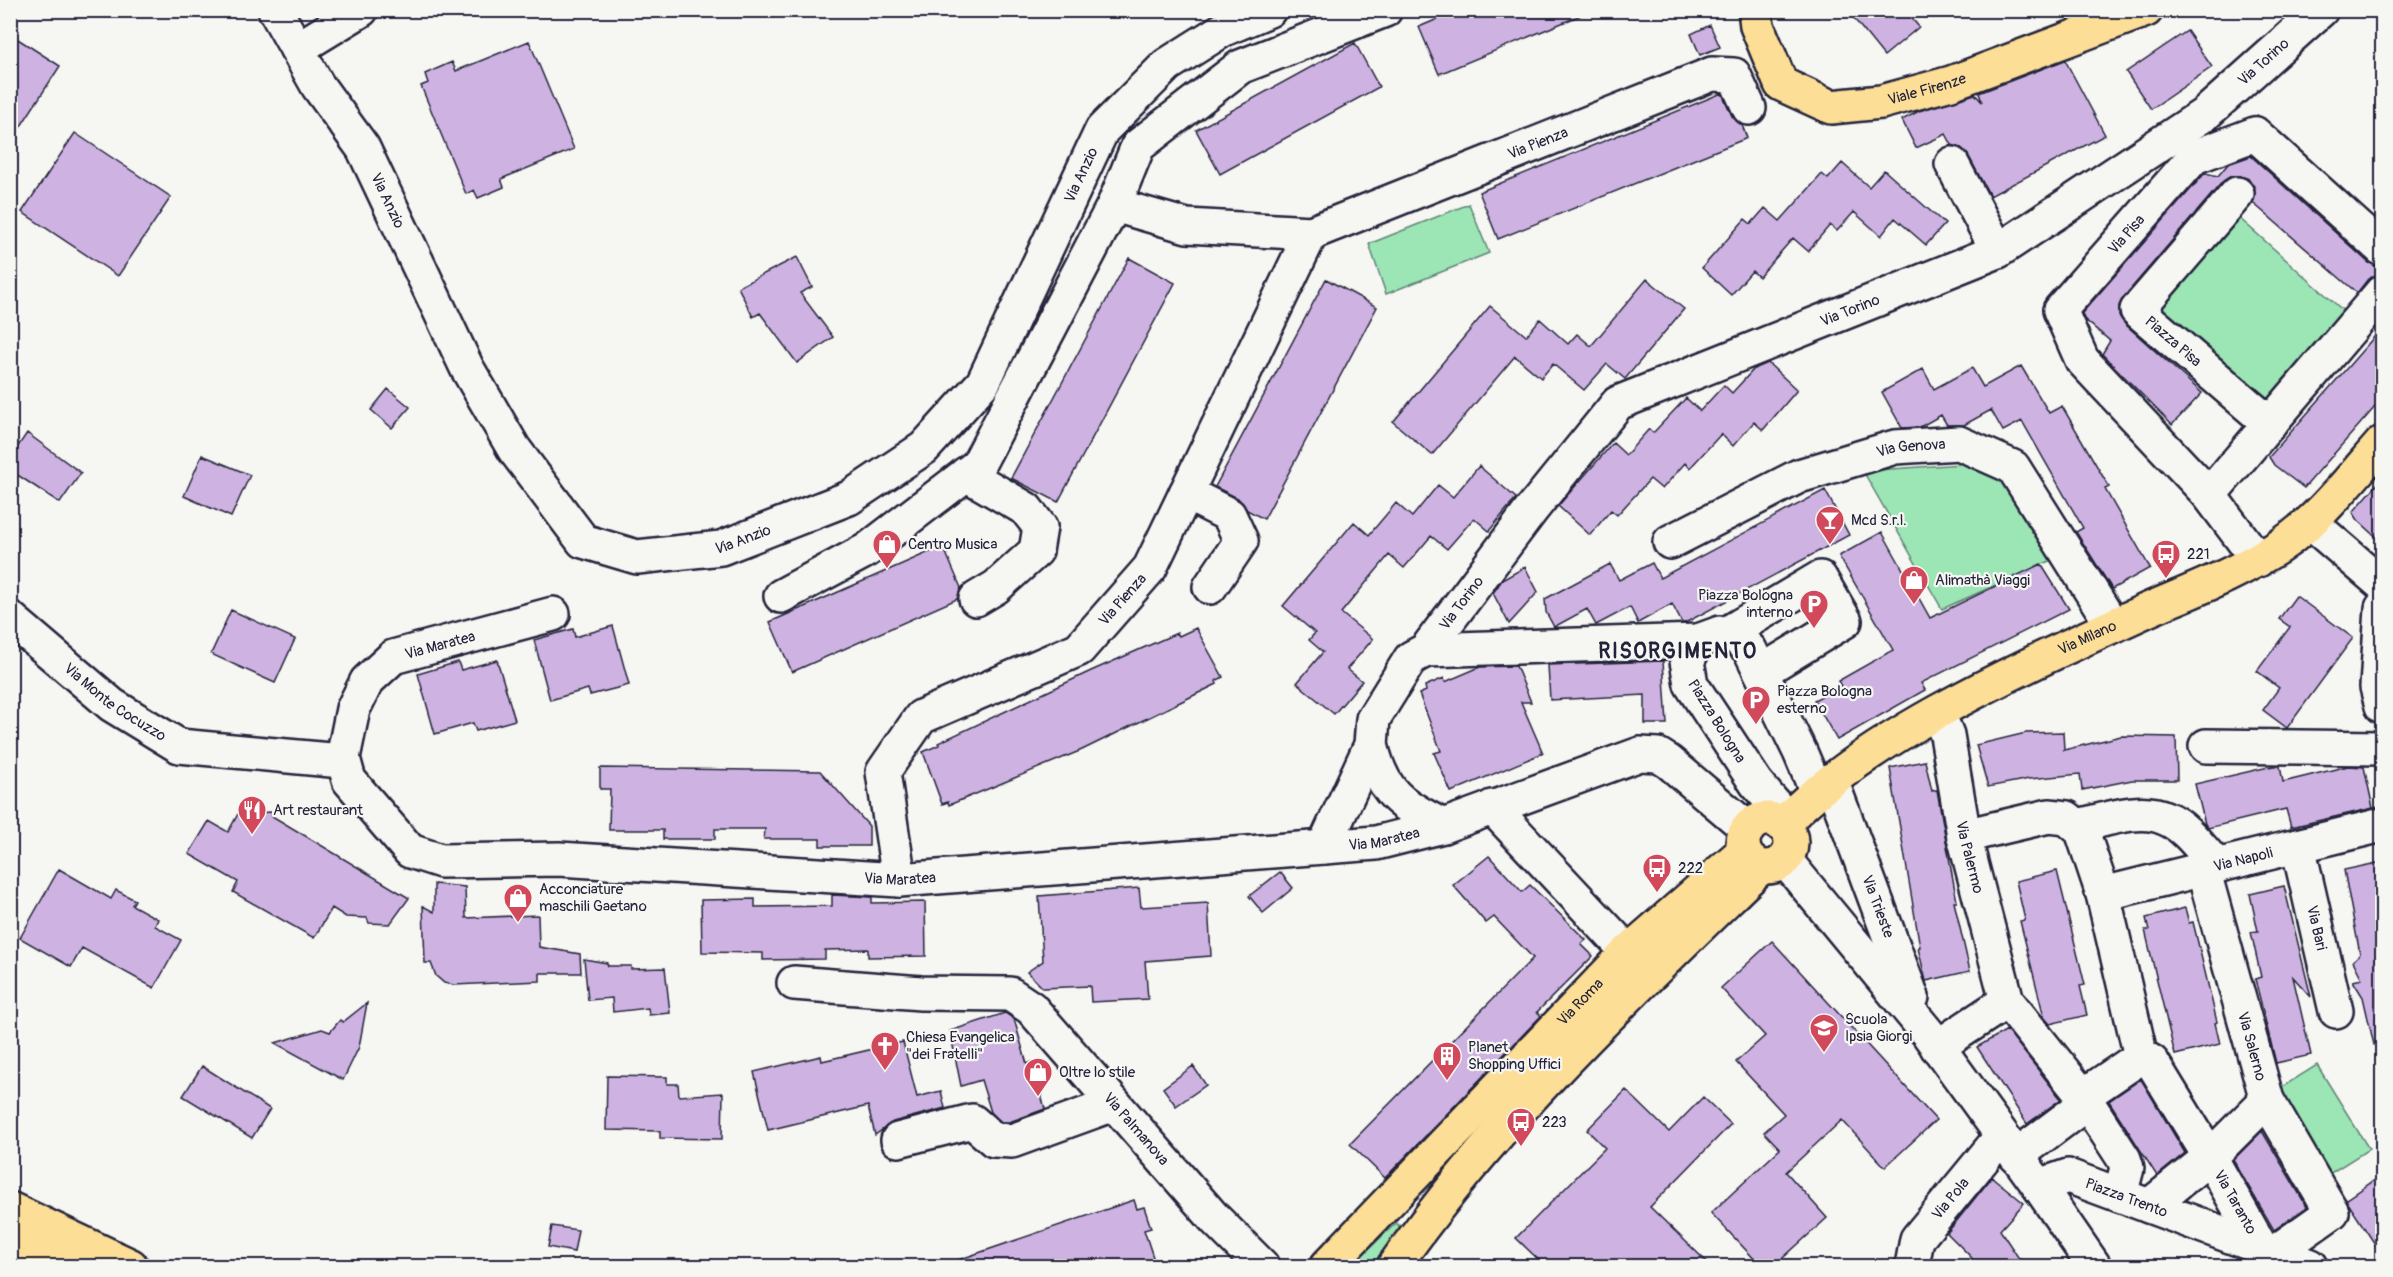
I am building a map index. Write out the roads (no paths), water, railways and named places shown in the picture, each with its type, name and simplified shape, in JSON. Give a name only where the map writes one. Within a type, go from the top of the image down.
[{"type":"main road","name":"Viale Firenze","points":[[1755,10],[1757,26],[1781,84],[1831,107],[1881,102],[1951,83],[2146,10]]},
{"type":"main road","name":"Via Milano","points":[[1785,822],[1824,786],[1938,713],[2113,626],[2258,560],[2311,523],[2382,443]]},
{"type":"main road","points":[[1759,852],[1764,819],[1785,822]]},
{"type":"main road","name":"Via Roma","points":[[1327,1266],[1628,951],[1759,852]]},
{"type":"main road","name":"Via Roma","points":[[1394,1266],[1450,1191],[1578,1044],[1759,852]]},
{"type":"main road","points":[[10,1209],[131,1266]]},
{"type":"main road","points":[[10,1241],[65,1266]]},
{"type":"street","name":"Via Anzio","points":[[275,10],[318,86],[363,148],[467,368],[514,449],[583,541],[637,557],[721,548],[849,498],[924,448],[983,383],[1101,130],[1167,64],[1224,29],[1269,10]]},
{"type":"street","points":[[297,49],[361,10]]},
{"type":"street","points":[[781,596],[867,550],[978,465],[1114,205],[1138,146],[1240,67],[1385,10]]},
{"type":"street","name":"Via Torino","points":[[1324,847],[1371,745],[1373,719],[1411,658],[1426,650],[1532,508],[1618,403],[1998,251],[2205,114],[2321,10]]},
{"type":"street","name":"Via Pienza","points":[[1114,205],[1187,226],[1311,233],[1712,74],[1734,75],[1749,108]]},
{"type":"street","name":"Via Pisa","points":[[2258,560],[2209,495],[2082,360],[2060,310],[2194,157],[2255,134],[2382,249]]},
{"type":"street","points":[[1952,164],[1998,251]]},
{"type":"street","name":"Piazza Pisa","points":[[2237,194],[2138,310],[2270,424]]},
{"type":"street","name":"Via Pienza","points":[[899,880],[883,772],[921,717],[1079,649],[1150,568],[1311,233]]},
{"type":"street","points":[[2209,495],[2382,292]]},
{"type":"street","name":"Via Genova","points":[[1670,542],[1799,476],[1895,447],[1959,443],[2013,467],[2113,626]]},
{"type":"street","points":[[966,474],[1026,509],[1040,527],[1036,551],[996,587],[976,599]]},
{"type":"street","points":[[1186,493],[1229,515],[1241,541],[1210,587]]},
{"type":"street","points":[[2311,523],[2382,584]]},
{"type":"street","points":[[1712,637],[1820,578],[1845,621],[1761,672]]},
{"type":"street","points":[[2382,608],[2377,687],[2382,706]]},
{"type":"street","name":"Via Maratea","points":[[553,614],[393,657],[367,681],[352,708],[344,758],[349,780],[410,851],[441,861],[559,860],[899,880],[1376,843],[1443,826],[1640,754],[1658,756],[1759,852]]},
{"type":"street","name":"Via Monte Cocuzzo","points":[[10,618],[112,705],[179,746],[331,760],[344,758]]},
{"type":"street","points":[[1712,637],[1742,641],[1824,786]]},
{"type":"street","name":"Via Torino","points":[[1426,650],[1712,637]]},
{"type":"street","name":"Piazza Bologna","points":[[1712,637],[1687,661],[1691,684],[1756,783],[1785,822]]},
{"type":"street","name":"Via Palermo","points":[[1938,713],[1947,735],[1964,836],[2007,1001],[2086,1099],[2127,1168],[2134,1201]]},
{"type":"street","points":[[1371,745],[1378,774],[1387,789],[1413,811],[1443,826]]},
{"type":"street","points":[[2206,746],[2382,748]]},
{"type":"street","name":"Via Trieste","points":[[1824,786],[1890,946],[1932,1040]]},
{"type":"street","points":[[1492,807],[1628,951]]},
{"type":"street","name":"Via Salerno","points":[[2077,826],[2142,814],[2165,818],[2189,835],[2210,868],[2267,1100],[2332,1212],[2285,1259]]},
{"type":"street","points":[[1964,836],[2049,816],[2067,818],[2082,831],[2103,894],[2138,1044]]},
{"type":"street","name":"Via Napoli","points":[[2103,894],[2382,825]]},
{"type":"street","name":"Via Bari","points":[[2298,846],[2336,1011]]},
{"type":"street","name":"Via Trieste","points":[[1759,852],[1932,1040],[2039,1186]]},
{"type":"street","name":"Via Palmanova","points":[[794,983],[921,993],[1010,994],[1031,1008],[1215,1219],[1262,1266]]},
{"type":"street","points":[[1932,1040],[2007,1001]]},
{"type":"street","points":[[2009,1146],[2086,1099],[2136,1060],[2145,1058],[2152,1062],[2210,1157]]},
{"type":"street","name":"Via Taranto","points":[[2134,1201],[2210,1157],[2267,1100]]},
{"type":"street","points":[[898,1140],[972,1121],[994,1140],[1012,1140],[1114,1104]]},
{"type":"street","points":[[1958,1189],[1980,1107]]},
{"type":"street","name":"Via Pola","points":[[1912,1266],[1917,1239],[1958,1189],[2009,1146]]},
{"type":"street","name":"Via Taranto","points":[[2210,1157],[2285,1259]]},
{"type":"street","name":"Piazza Trento","points":[[2039,1186],[2068,1176],[2285,1259]]},
{"type":"street","points":[[2039,1186],[2094,1266]]},
{"type":"place","name":"Mcd S.r.l.","points":[[1830,546]]},
{"type":"place","name":"Centro Musica","points":[[887,570]]},
{"type":"place","name":"221","points":[[2166,580]]},
{"type":"place","name":"Alimathà Viaggi","points":[[1914,606]]},
{"type":"place","name":"Piazza Bologna interno","points":[[1814,630]]},
{"type":"place","name":"Piazza Bologna esterno","points":[[1756,726]]},
{"type":"place","name":"Art restaurant","points":[[252,836]]},
{"type":"place","name":"222","points":[[1657,894]]},
{"type":"place","name":"Acconciature maschili Gaetano","points":[[518,924]]},
{"type":"place","name":"Scuola Ipsia Giorgi","points":[[1824,1054]]},
{"type":"place","name":"Chiesa Evangelica \"dei Fratelli\"","points":[[885,1072]]},
{"type":"place","name":"Planet Shopping Uffici","points":[[1447,1082]]},
{"type":"place","name":"Oltre lo stile","points":[[1038,1098]]},
{"type":"place","name":"223","points":[[1521,1148]]},
{"type":"district","name":"RISORGIMENTO","points":[[1678,651]]}]
